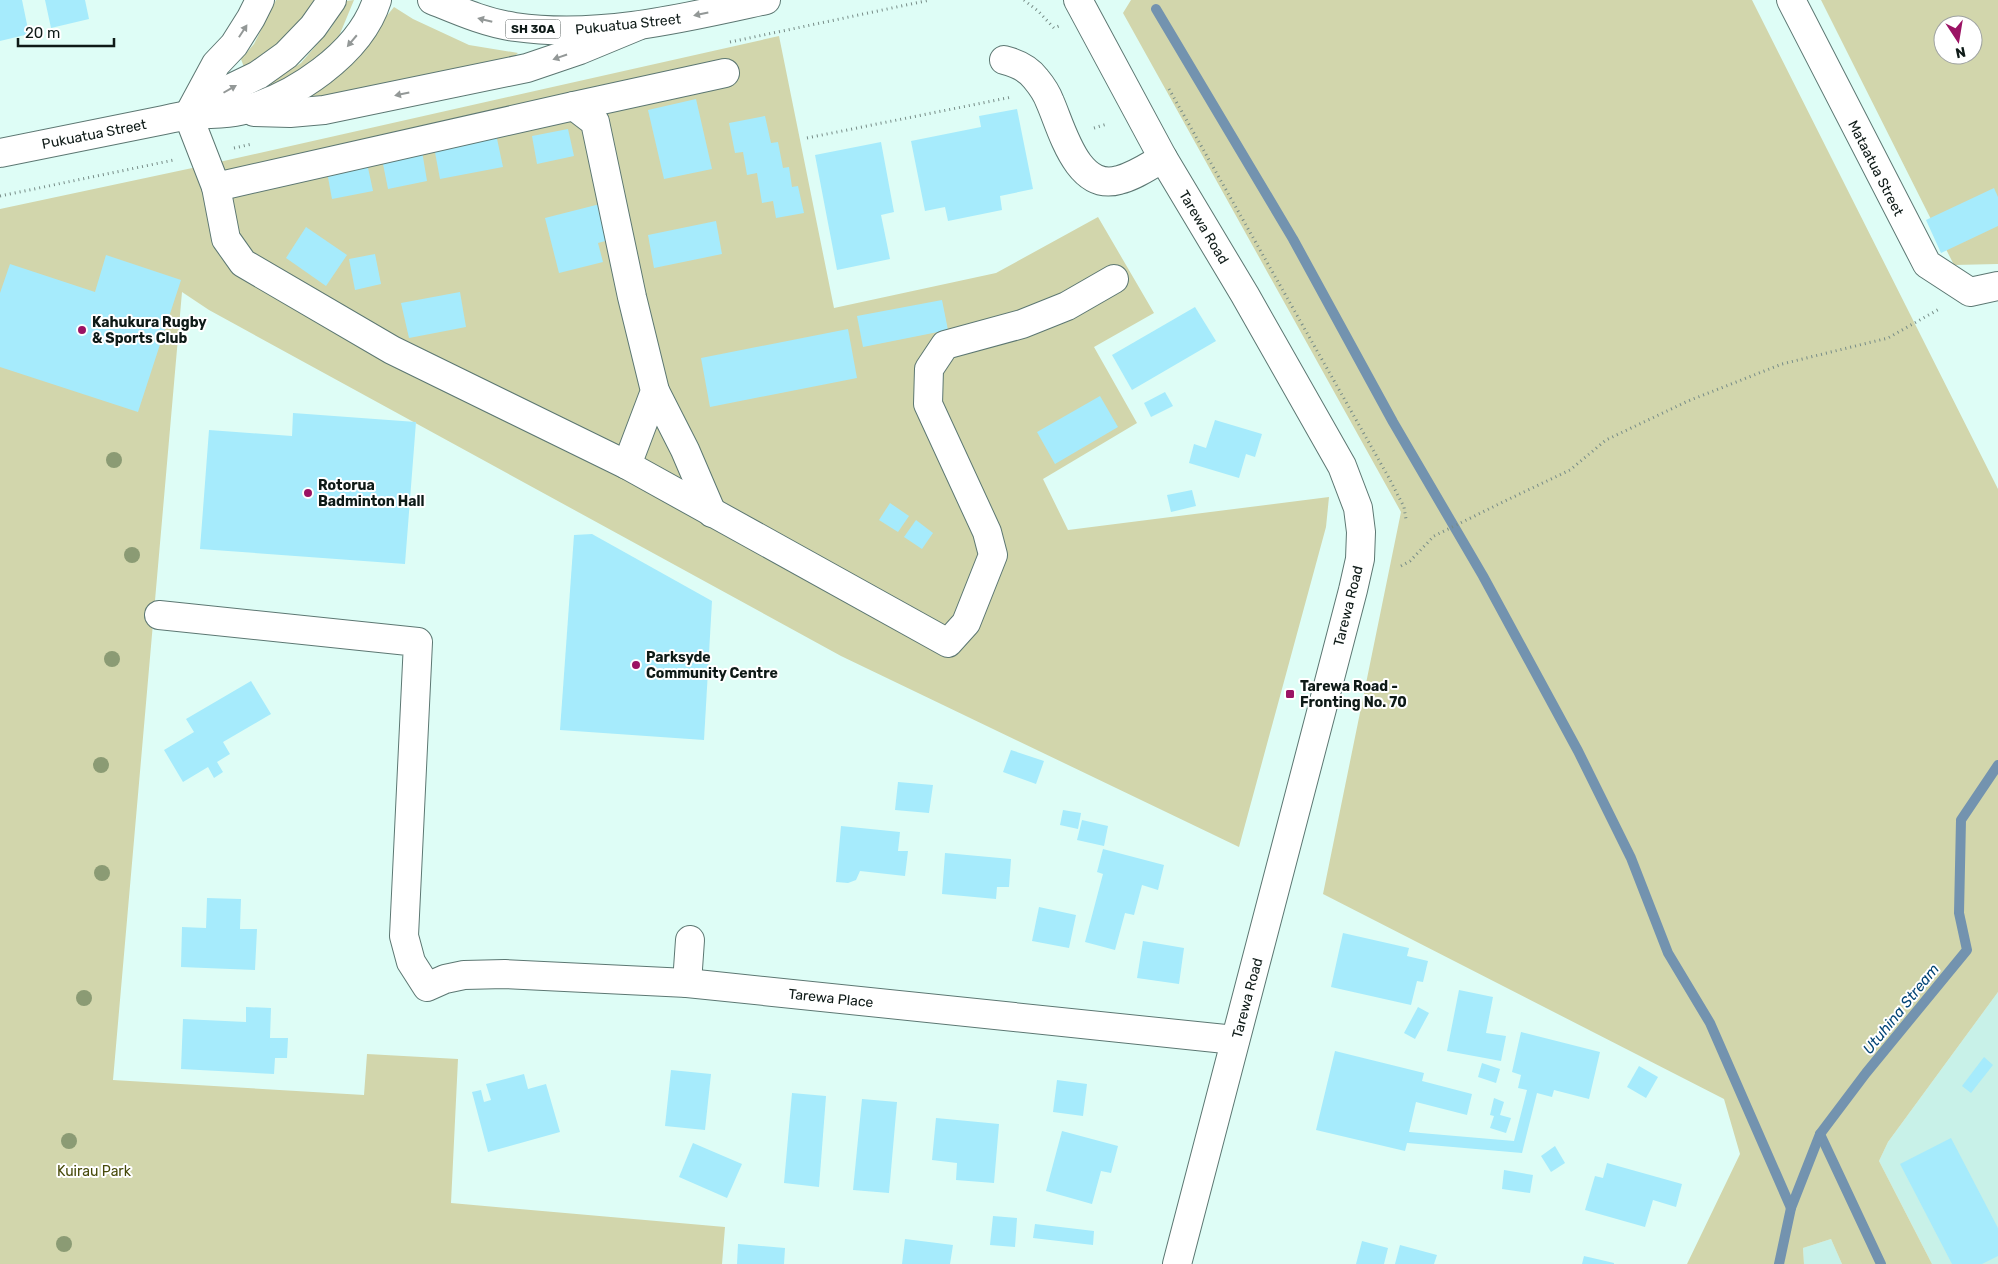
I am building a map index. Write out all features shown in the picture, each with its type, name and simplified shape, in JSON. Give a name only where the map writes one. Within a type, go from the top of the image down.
[{"type":"street","points":[[260,0],[234,45],[216,64],[188,115],[216,187],[226,239],[242,263],[392,350],[627,465],[712,514],[948,643],[966,623],[993,555],[987,532],[928,404],[929,369],[945,344],[1022,324],[1067,306],[1114,279]]},
{"type":"street","name":"Pukuatua Street","points":[[188,115],[231,88],[258,75],[286,55],[313,27],[332,0]]},
{"type":"street","name":"Pukuatua Street","points":[[0,153],[188,115],[238,112],[285,95],[330,64],[351,44],[366,24],[377,0]]},
{"type":"street","name":"Pukuatua Street","points":[[432,0],[472,17],[514,27],[547,30],[587,30],[638,26],[766,0]]},
{"type":"street","name":"Tarewa Road","points":[[1078,0],[1163,158],[1245,295],[1342,466],[1358,508],[1361,532],[1360,559],[1353,590],[1177,1264]]},
{"type":"street","name":"Mataatua Street","points":[[1791,0],[1927,264],[1970,292]]},
{"type":"street","points":[[238,112],[290,113],[324,110],[527,68],[580,50],[638,26]]},
{"type":"street","points":[[1004,60],[1017,63],[1035,77],[1049,99],[1064,138],[1079,165],[1098,179],[1118,181],[1138,173],[1163,158]]},
{"type":"street","points":[[216,187],[725,73]]},
{"type":"street","points":[[574,106],[595,122],[632,297],[655,391],[685,450],[712,514]]},
{"type":"street","points":[[1970,292],[1998,286]]},
{"type":"street","points":[[627,465],[642,431],[655,391]]},
{"type":"street","name":"Tarewa Place","points":[[159,615],[418,642],[404,936],[411,962],[427,987],[445,979],[464,975],[505,974],[687,983],[1235,1040]]},
{"type":"street","points":[[687,983],[690,940]]},
{"type":"path","points":[[1024,0],[1038,11],[1054,28],[1057,27]]},
{"type":"path","points":[[1169,89],[1389,478],[1404,507],[1406,519]]},
{"type":"path","points":[[807,138],[1018,95]]},
{"type":"path","points":[[1064,138],[1107,124]]},
{"type":"path","points":[[1401,566],[1410,561],[1434,536],[1570,470],[1606,440],[1688,401],[1782,364],[1888,338],[1970,292]]},
{"type":"shaded area","points":[[1998,992],[1998,1264],[1932,1264],[1879,1161],[1888,1142]]},
{"type":"shaded area","points":[[1831,1239],[1842,1264],[1804,1264],[1803,1248]]},
{"type":"green space","points":[[276,0],[316,0],[284,38],[245,70],[241,59],[254,44]]},
{"type":"green space","points":[[354,0],[337,41],[301,73],[252,102],[247,96],[301,63],[331,28],[346,1]]},
{"type":"green space","points":[[1131,0],[1752,0],[1998,489],[1998,992],[1888,1142],[1879,1161],[1932,1264],[1842,1264],[1831,1239],[1803,1248],[1804,1264],[1687,1264],[1740,1154],[1724,1099],[1323,894],[1401,512],[1123,13]]},
{"type":"green space","points":[[1821,0],[1998,0],[1998,264],[1954,265]]},
{"type":"green space","points":[[394,7],[413,19],[469,45],[518,53],[512,58],[312,98],[313,90],[351,60]]},
{"type":"green space","name":"Kuirau Park","points":[[779,36],[834,308],[996,273],[1098,217],[1154,313],[1094,347],[1137,423],[1043,479],[1068,530],[1329,497],[1326,527],[1239,847],[841,656],[209,310],[182,292],[113,1080],[364,1095],[367,1054],[458,1059],[451,1203],[725,1227],[722,1264],[0,1264],[0,209],[197,167]]},
{"type":"building","points":[[0,0],[22,0],[29,34],[0,41]]},
{"type":"building","points":[[45,0],[85,0],[89,19],[51,28]]},
{"type":"building","points":[[696,99],[712,169],[664,179],[648,110]]},
{"type":"building","points":[[1017,109],[1033,189],[1000,196],[1002,210],[948,221],[945,207],[925,211],[911,141],[981,127],[979,116]]},
{"type":"building","points":[[765,116],[771,143],[778,142],[783,168],[789,167],[792,187],[798,186],[804,213],[776,218],[773,201],[762,203],[757,173],[747,175],[743,152],[735,153],[729,123]]},
{"type":"building","points":[[568,129],[574,156],[537,164],[532,136]]},
{"type":"building","points":[[496,134],[503,167],[440,179],[434,147]]},
{"type":"building","points":[[881,142],[894,212],[881,215],[890,259],[837,270],[815,155]]},
{"type":"building","points":[[422,151],[427,181],[388,189],[382,159]]},
{"type":"building","points":[[367,163],[373,191],[332,199],[327,172]]},
{"type":"building","points":[[1994,188],[1998,197],[1998,226],[1941,253],[1926,220]]},
{"type":"building","points":[[600,204],[609,240],[598,243],[603,262],[559,273],[545,218]]},
{"type":"building","points":[[716,221],[722,254],[654,268],[648,235]]},
{"type":"building","points":[[306,227],[347,255],[326,286],[286,258]]},
{"type":"building","points":[[375,254],[381,284],[355,290],[349,259]]},
{"type":"building","name":"Kahukura Rugby & Sports Club","points":[[106,255],[181,280],[138,412],[0,367],[0,293],[10,264],[95,292]]},
{"type":"building","points":[[460,292],[466,327],[409,338],[401,303]]},
{"type":"building","points":[[942,300],[948,330],[863,347],[857,316]]},
{"type":"building","points":[[1195,307],[1216,341],[1132,390],[1112,355]]},
{"type":"building","points":[[848,329],[857,378],[710,407],[701,358]]},
{"type":"building","points":[[1165,392],[1173,406],[1151,417],[1144,403]]},
{"type":"building","points":[[1100,396],[1118,427],[1055,464],[1037,432]]},
{"type":"building","name":"Rotorua Badminton Hall","points":[[293,413],[416,422],[405,564],[200,549],[209,430],[292,436]]},
{"type":"building","points":[[1215,420],[1262,434],[1255,457],[1246,454],[1239,478],[1189,463],[1194,444],[1206,448]]},
{"type":"building","points":[[1192,490],[1196,506],[1171,512],[1167,495]]},
{"type":"building","points":[[890,503],[909,516],[898,532],[879,520]]},
{"type":"building","points":[[916,520],[933,533],[922,549],[904,537]]},
{"type":"building","name":"Parksyde Community Centre","points":[[592,534],[712,601],[704,740],[560,730],[574,535]]},
{"type":"building","points":[[251,681],[271,714],[223,742],[230,754],[217,762],[223,772],[214,778],[208,767],[183,782],[164,750],[194,732],[186,719]]},
{"type":"building","points":[[1011,750],[1044,761],[1036,784],[1003,772]]},
{"type":"building","points":[[898,782],[933,785],[929,813],[895,810]]},
{"type":"building","points":[[1063,810],[1081,813],[1078,829],[1060,825]]},
{"type":"building","points":[[1082,820],[1108,826],[1104,846],[1077,840]]},
{"type":"building","points":[[841,826],[900,832],[898,851],[908,851],[905,876],[860,871],[856,880],[848,883],[836,882]]},
{"type":"building","points":[[1103,849],[1164,865],[1158,890],[1142,885],[1134,915],[1125,913],[1115,950],[1085,942],[1103,874],[1097,872]]},
{"type":"building","points":[[945,853],[1011,859],[1009,887],[997,887],[996,899],[942,894]]},
{"type":"building","points":[[207,898],[241,899],[240,929],[257,929],[255,970],[181,967],[182,927],[206,928]]},
{"type":"building","points":[[1039,907],[1076,915],[1069,948],[1032,941]]},
{"type":"building","points":[[1343,933],[1409,948],[1407,956],[1428,961],[1423,982],[1417,981],[1411,1005],[1331,987]]},
{"type":"building","points":[[1143,941],[1184,948],[1179,984],[1137,978]]},
{"type":"building","points":[[1459,990],[1493,997],[1486,1033],[1506,1036],[1501,1061],[1447,1051]]},
{"type":"building","points":[[246,1007],[271,1008],[270,1038],[288,1038],[287,1058],[275,1058],[274,1074],[181,1069],[183,1019],[246,1022]]},
{"type":"building","points":[[1418,1007],[1429,1013],[1415,1039],[1404,1033]]},
{"type":"building","points":[[1521,1032],[1600,1052],[1589,1099],[1554,1090],[1552,1097],[1537,1093],[1522,1153],[1407,1143],[1405,1151],[1316,1130],[1335,1051],[1424,1073],[1422,1081],[1472,1094],[1467,1115],[1416,1102],[1409,1132],[1514,1141],[1527,1090],[1518,1088],[1521,1075],[1512,1072]]},
{"type":"building","points":[[1984,1057],[1993,1065],[1971,1093],[1962,1086]]},
{"type":"building","points":[[1482,1063],[1500,1069],[1496,1083],[1478,1077]]},
{"type":"building","points":[[1639,1066],[1658,1077],[1646,1098],[1627,1087]]},
{"type":"building","points":[[671,1070],[711,1074],[705,1130],[665,1126]]},
{"type":"building","points":[[524,1074],[528,1089],[546,1084],[560,1132],[488,1152],[472,1092],[481,1090],[484,1102],[491,1100],[486,1084]]},
{"type":"building","points":[[1057,1080],[1087,1084],[1083,1116],[1053,1112]]},
{"type":"building","points":[[792,1093],[826,1096],[819,1187],[784,1183]]},
{"type":"building","points":[[1494,1098],[1504,1102],[1500,1115],[1511,1118],[1506,1133],[1490,1128],[1494,1116],[1490,1115]]},
{"type":"building","points":[[862,1099],[897,1102],[889,1193],[853,1190]]},
{"type":"building","points":[[936,1118],[999,1124],[994,1183],[956,1180],[957,1163],[932,1160]]},
{"type":"building","points":[[1062,1131],[1118,1146],[1111,1173],[1101,1171],[1092,1204],[1046,1191]]},
{"type":"building","points":[[1951,1138],[1998,1228],[1998,1256],[1982,1264],[1952,1264],[1900,1164]]},
{"type":"building","points":[[693,1143],[742,1164],[727,1198],[679,1177]]},
{"type":"building","points":[[1555,1146],[1565,1163],[1551,1172],[1541,1156]]},
{"type":"building","points":[[1607,1163],[1682,1184],[1676,1207],[1653,1200],[1645,1227],[1585,1210],[1595,1176],[1603,1178]]},
{"type":"building","points":[[1504,1170],[1533,1175],[1530,1193],[1502,1189]]},
{"type":"building","points":[[993,1216],[1017,1218],[1015,1247],[990,1245]]},
{"type":"building","points":[[1035,1224],[1094,1231],[1093,1245],[1033,1238]]},
{"type":"building","points":[[905,1239],[953,1245],[950,1264],[902,1264]]},
{"type":"building","points":[[1362,1241],[1388,1248],[1384,1264],[1356,1264]]},
{"type":"building","points":[[738,1244],[785,1248],[784,1264],[737,1264]]},
{"type":"building","points":[[1400,1245],[1437,1255],[1434,1264],[1395,1264]]},
{"type":"building","points":[[1584,1256],[1614,1263],[1614,1264],[1582,1264]]},
{"type":"waterway","points":[[1156,9],[1293,239],[1393,422],[1483,576],[1578,751],[1631,858],[1668,953],[1710,1023],[1791,1208]]},
{"type":"waterway","name":"Utuhina Stream","points":[[1779,1264],[1791,1208],[1820,1134],[1866,1073],[1967,950],[1959,913],[1961,820],[1998,765]]},
{"type":"waterway","points":[[1820,1134],[1881,1264]]},
{"type":"place","name":"Kahukura Rugby & Sports Club","points":[[82,330]]},
{"type":"place","name":"Rotorua Badminton Hall","points":[[308,493]]},
{"type":"place","name":"Parksyde Community Centre","points":[[636,665]]},
{"type":"place","name":"Tarewa Road - Fronting No. 70","points":[[1290,694]]}]
